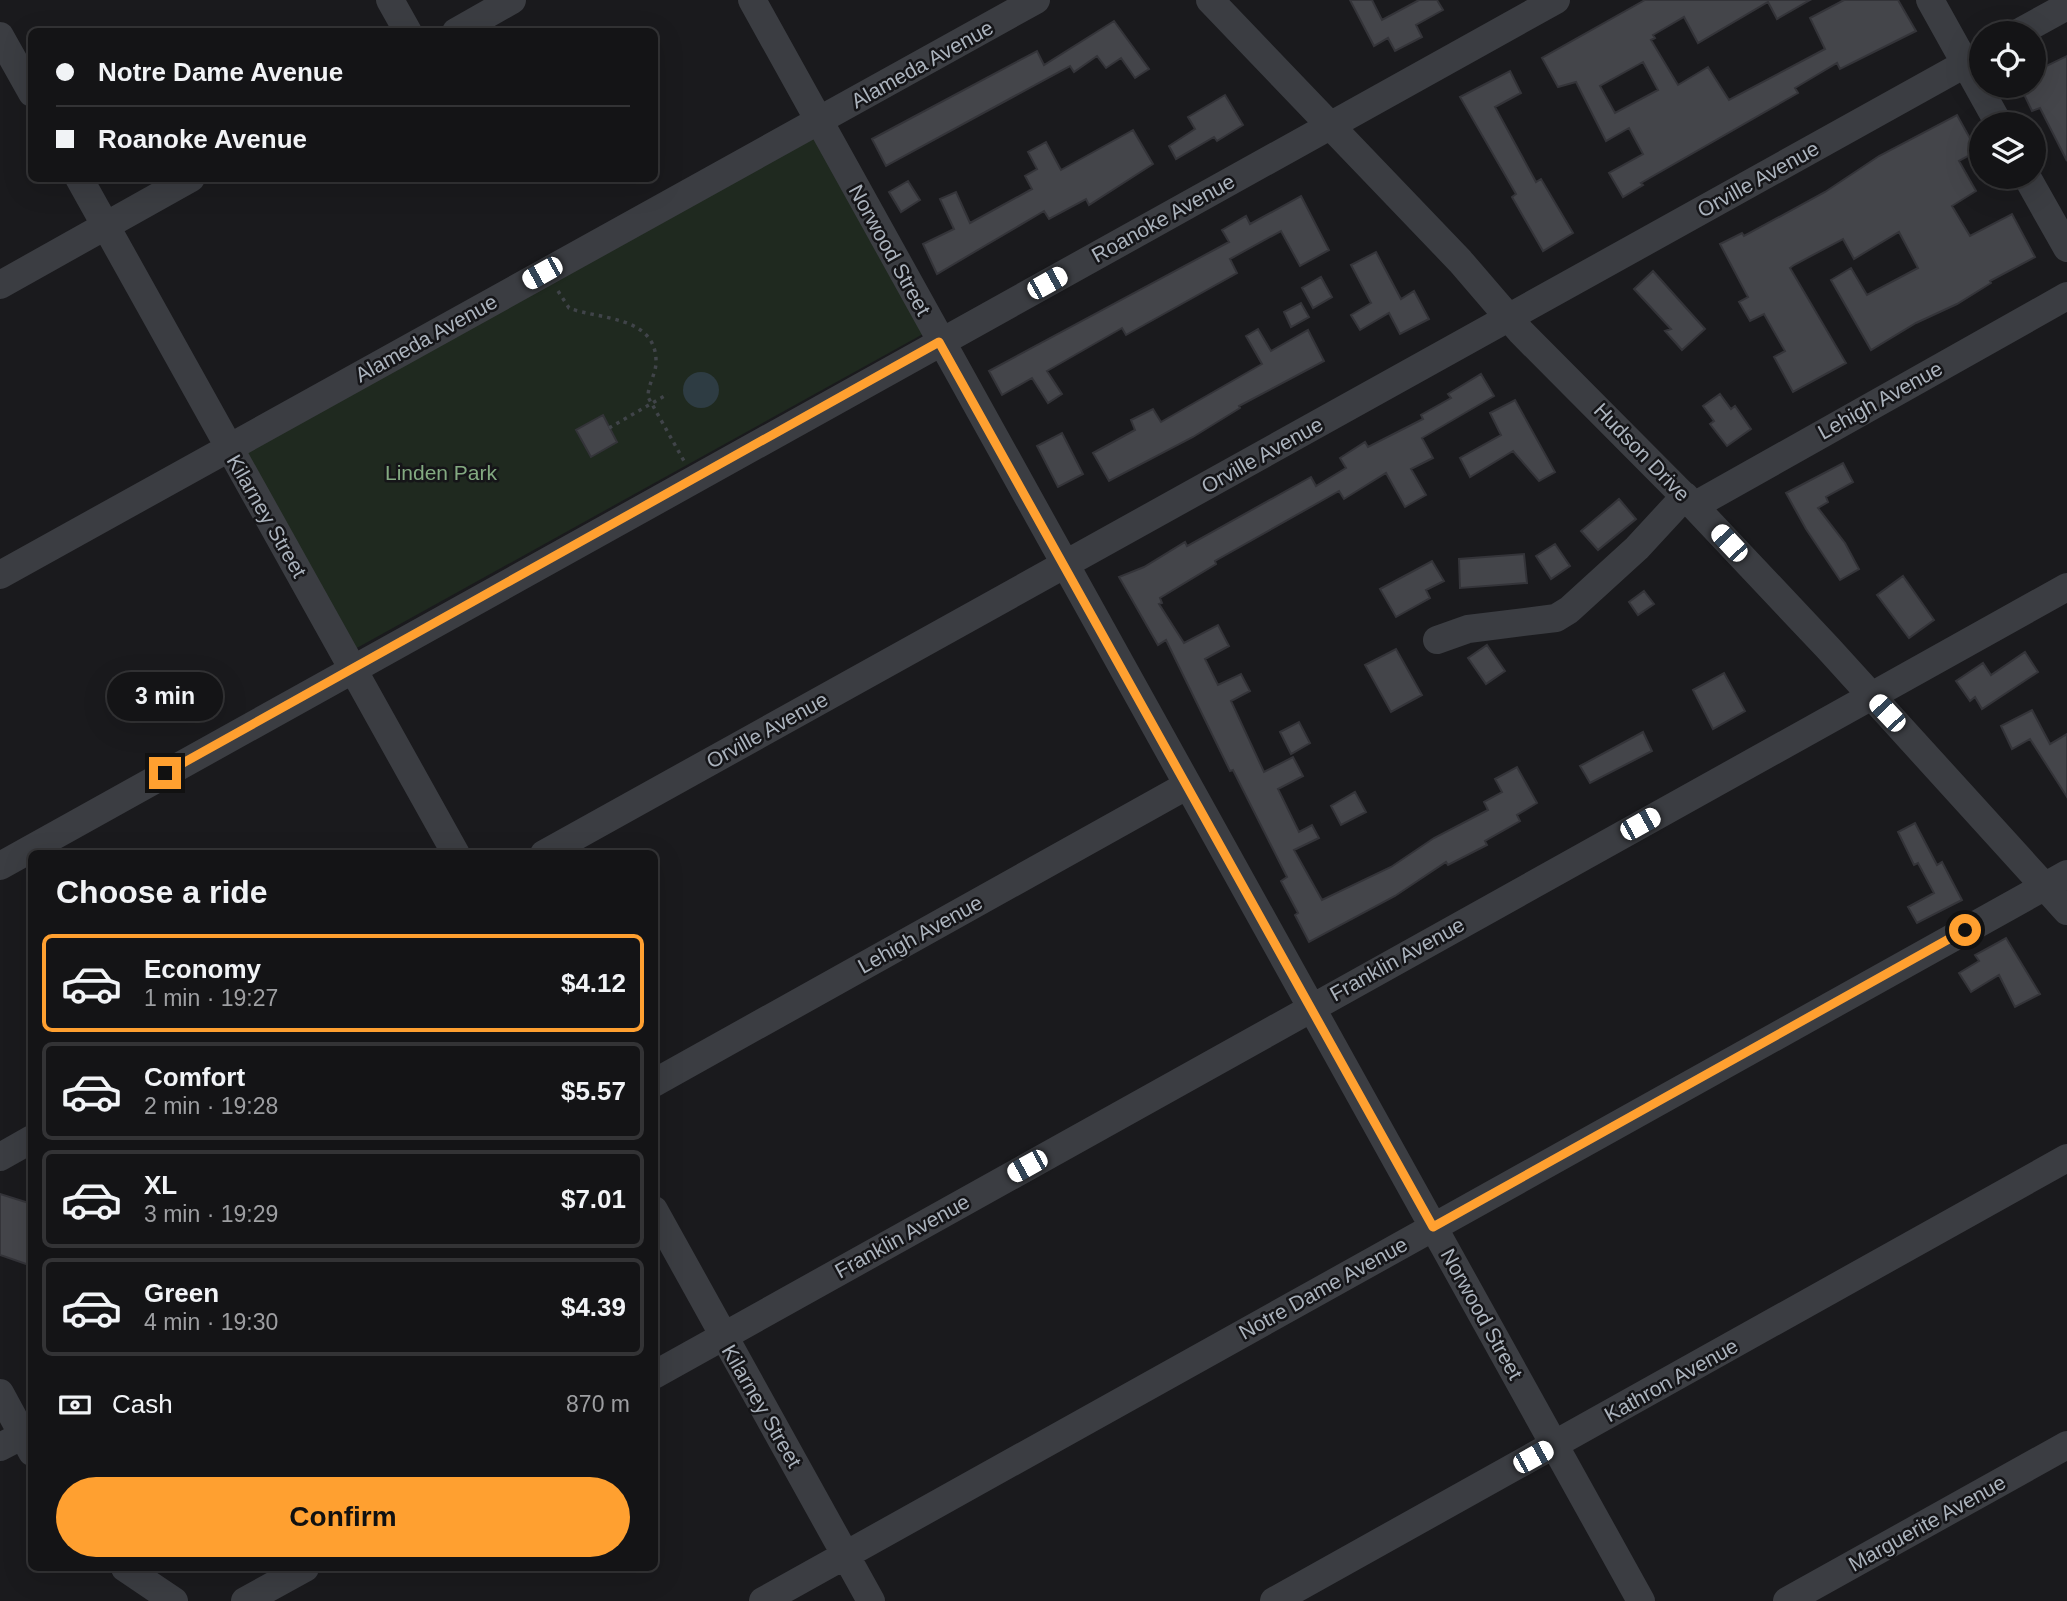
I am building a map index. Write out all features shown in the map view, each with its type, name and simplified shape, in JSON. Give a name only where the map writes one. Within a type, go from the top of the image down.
[{"type":"street","points":[[390,0],[406,28]]},
{"type":"street","points":[[463,28],[512,0]]},
{"type":"street","name":"Norwood Street","points":[[752,0],[939,342],[1641,1601]]},
{"type":"street","name":"Alameda Avenue","points":[[0,575],[1036,0]]},
{"type":"street","name":"Hudson Drive","points":[[1210,0],[1870,694],[2055,880],[2067,911]]},
{"type":"street","name":"Roanoke Avenue","points":[[29,850],[1556,0]]},
{"type":"street","points":[[1930,0],[1969,54]]},
{"type":"street","points":[[2040,21],[2067,6]]},
{"type":"street","points":[[0,36],[28,86]]},
{"type":"street","name":"Orville Avenue","points":[[551,850],[1969,61]]},
{"type":"street","name":"Kilarney Street","points":[[81,182],[454,850]]},
{"type":"street","points":[[0,285],[184,182]]},
{"type":"street","points":[[2034,189],[2067,248]]},
{"type":"street","name":"Lehigh Avenue","points":[[1437,640],[1468,629],[1548,619],[1563,614],[1689,501],[2067,296]]},
{"type":"street","name":"Franklin Avenue","points":[[658,1373],[1870,694],[2067,587]]},
{"type":"street","name":"Lehigh Avenue","points":[[658,1081],[1186,786]]},
{"type":"street","name":"Roanoke Avenue","points":[[0,866],[28,850]]},
{"type":"street","name":"Notre Dame Avenue","points":[[763,1601],[2055,880]]},
{"type":"street","points":[[0,1157],[28,1141]]},
{"type":"street","name":"Kathron Avenue","points":[[1275,1601],[2067,1158]]},
{"type":"street","name":"Kilarney Street","points":[[658,1217],[871,1601]]},
{"type":"street","points":[[0,1393],[18,1445]]},
{"type":"street","name":"Marguerite Avenue","points":[[1787,1601],[2067,1445]]},
{"type":"street","points":[[129,1571],[174,1601]]},
{"type":"street","points":[[245,1601],[300,1571]]},
{"type":"path","points":[[548,270],[569,308],[629,323],[646,338],[656,364],[648,388],[652,403],[694,479]]},
{"type":"path","points":[[609,428],[668,394]]},
{"type":"green space","name":"Linden Park","points":[[813,137],[923,334],[355,649],[246,452]]},
{"type":"shaded area","points":[[701,372],[713,378],[719,390],[713,402],[701,408],[689,402],[683,390],[689,378]]},
{"type":"building","points":[[1350,0],[1372,0],[1382,20],[1419,0],[1437,0],[1443,10],[1416,25],[1422,37],[1395,51],[1388,38],[1374,46]]},
{"type":"building","points":[[1645,0],[1810,0],[1777,19],[1768,2],[1698,43],[1684,17],[1653,35],[1655,38],[1651,40],[1678,85],[1708,67],[1729,100],[1825,49],[1810,18],[1844,0],[1898,0],[1916,31],[1840,69],[1837,63],[1795,88],[1798,93],[1641,183],[1643,185],[1623,197],[1609,173],[1643,154],[1629,128],[1606,141],[1576,82],[1558,87],[1542,58]],"holes":[[[1643,62],[1658,90],[1615,113],[1600,86]]]},
{"type":"building","points":[[1114,21],[1149,69],[1135,78],[1121,58],[1106,68],[1097,56],[1074,72],[1070,66],[886,166],[872,139],[1037,51],[1044,65]]},
{"type":"building","points":[[2067,56],[2067,161],[2046,120],[2046,112],[2042,112],[2040,108],[2032,111],[2026,98],[2046,98],[2046,66]]},
{"type":"building","points":[[1510,71],[1521,93],[1495,107],[1536,182],[1541,179],[1573,233],[1543,251],[1512,197],[1516,194],[1460,97]]},
{"type":"building","points":[[1225,95],[1243,125],[1217,141],[1214,137],[1176,159],[1169,146],[1195,129],[1188,117]]},
{"type":"building","points":[[1957,115],[1969,137],[1969,155],[1959,161],[1969,179],[1969,189],[1976,191],[1952,206],[1970,236],[2012,214],[2035,257],[1990,281],[1991,283],[1957,304],[1916,323],[1871,350],[1831,280],[1851,268],[1867,295],[1918,268],[1899,232],[1854,259],[1843,239],[1794,265],[1790,268],[1846,363],[1793,392],[1774,357],[1785,351],[1764,314],[1750,321],[1739,302],[1748,297],[1720,244],[1742,233],[1744,236],[1825,192],[1879,156]]},
{"type":"building","points":[[1133,130],[1153,164],[1089,205],[1086,199],[1049,219],[1044,211],[937,274],[923,244],[954,229],[940,199],[956,192],[970,223],[1032,189],[1025,176],[1037,169],[1028,152],[1046,142],[1061,170]]},
{"type":"building","points":[[908,181],[920,200],[901,212],[889,192]]},
{"type":"building","points":[[1301,196],[1329,250],[1300,266],[1281,231],[1230,259],[1237,273],[1126,335],[1122,328],[1047,371],[1062,394],[1048,403],[1032,378],[1002,395],[989,371],[1229,242],[1222,230],[1246,216],[1250,224]]},
{"type":"building","points":[[1376,252],[1401,299],[1414,291],[1429,319],[1400,334],[1389,313],[1360,330],[1351,315],[1371,303],[1351,265]]},
{"type":"building","points":[[1653,271],[1705,329],[1682,350],[1665,331],[1671,329],[1634,289]]},
{"type":"building","points":[[1321,277],[1332,297],[1313,308],[1302,288]]},
{"type":"building","points":[[1301,303],[1309,317],[1291,327],[1284,312]]},
{"type":"building","points":[[1258,329],[1271,351],[1308,330],[1324,361],[1239,406],[1240,408],[1193,437],[1109,481],[1093,453],[1135,430],[1131,420],[1153,409],[1161,422],[1262,364],[1246,336]]},
{"type":"building","points":[[1481,374],[1494,396],[1422,438],[1433,458],[1411,469],[1426,495],[1405,507],[1386,473],[1344,499],[1339,491],[1215,561],[1216,564],[1160,598],[1162,603],[1159,604],[1184,643],[1218,625],[1229,646],[1205,659],[1218,685],[1241,674],[1250,691],[1231,701],[1264,772],[1293,757],[1303,776],[1278,789],[1299,832],[1312,825],[1319,838],[1294,850],[1322,900],[1391,867],[1434,838],[1488,810],[1484,802],[1502,792],[1495,779],[1517,767],[1537,803],[1517,815],[1520,821],[1485,841],[1487,845],[1448,865],[1446,862],[1395,896],[1309,942],[1295,915],[1298,913],[1281,881],[1287,877],[1233,770],[1230,771],[1166,640],[1158,645],[1119,577],[1144,567],[1185,542],[1187,546],[1311,477],[1316,486],[1346,468],[1340,458],[1365,442],[1368,447],[1423,419],[1421,415],[1451,398],[1448,394]]},
{"type":"building","points":[[1720,394],[1731,409],[1735,406],[1751,429],[1727,446],[1710,424],[1714,421],[1703,406]]},
{"type":"building","points":[[1515,400],[1555,472],[1539,481],[1513,451],[1470,477],[1460,458],[1501,435],[1490,413]]},
{"type":"building","points":[[603,415],[617,442],[591,457],[576,430]]},
{"type":"building","points":[[1062,433],[1083,474],[1058,487],[1037,446]]},
{"type":"building","points":[[1843,463],[1853,482],[1826,497],[1828,502],[1818,508],[1845,543],[1859,569],[1840,580],[1786,493]]},
{"type":"building","points":[[1619,499],[1636,519],[1598,550],[1581,531]]},
{"type":"building","points":[[1555,544],[1570,566],[1551,579],[1536,556]]},
{"type":"building","points":[[1524,554],[1527,583],[1460,588],[1459,559]]},
{"type":"building","points":[[1432,561],[1444,581],[1426,590],[1430,598],[1396,617],[1380,589]]},
{"type":"building","points":[[1903,576],[1934,620],[1909,638],[1877,595]]},
{"type":"building","points":[[1644,591],[1654,604],[1638,615],[1629,602]]},
{"type":"building","points":[[1487,645],[1505,671],[1486,684],[1468,658]]},
{"type":"building","points":[[1396,649],[1422,695],[1391,712],[1365,665]]},
{"type":"building","points":[[2025,652],[2038,672],[1982,709],[1975,697],[1970,701],[1956,681],[1983,663],[1991,675]]},
{"type":"building","points":[[1724,673],[1745,711],[1713,729],[1693,690]]},
{"type":"building","points":[[2032,710],[2050,744],[2067,734],[2067,797],[2030,739],[2012,749],[2001,726]]},
{"type":"building","points":[[1299,722],[1310,743],[1291,754],[1280,732]]},
{"type":"building","points":[[1643,732],[1652,751],[1590,783],[1580,766]]},
{"type":"building","points":[[1355,792],[1366,812],[1341,825],[1331,806]]},
{"type":"building","points":[[1915,823],[1937,865],[1942,862],[1962,900],[1917,923],[1908,907],[1934,893],[1918,863],[1914,865],[1898,832]]},
{"type":"building","points":[[2006,938],[2040,994],[2015,1007],[1999,975],[1971,992],[1959,973],[1979,961],[1975,955]]},
{"type":"building","points":[[0,1194],[28,1203],[28,1265],[0,1255]]},
{"type":"route","points":[[165,773],[939,342],[1433,1227],[1965,930]]}]
